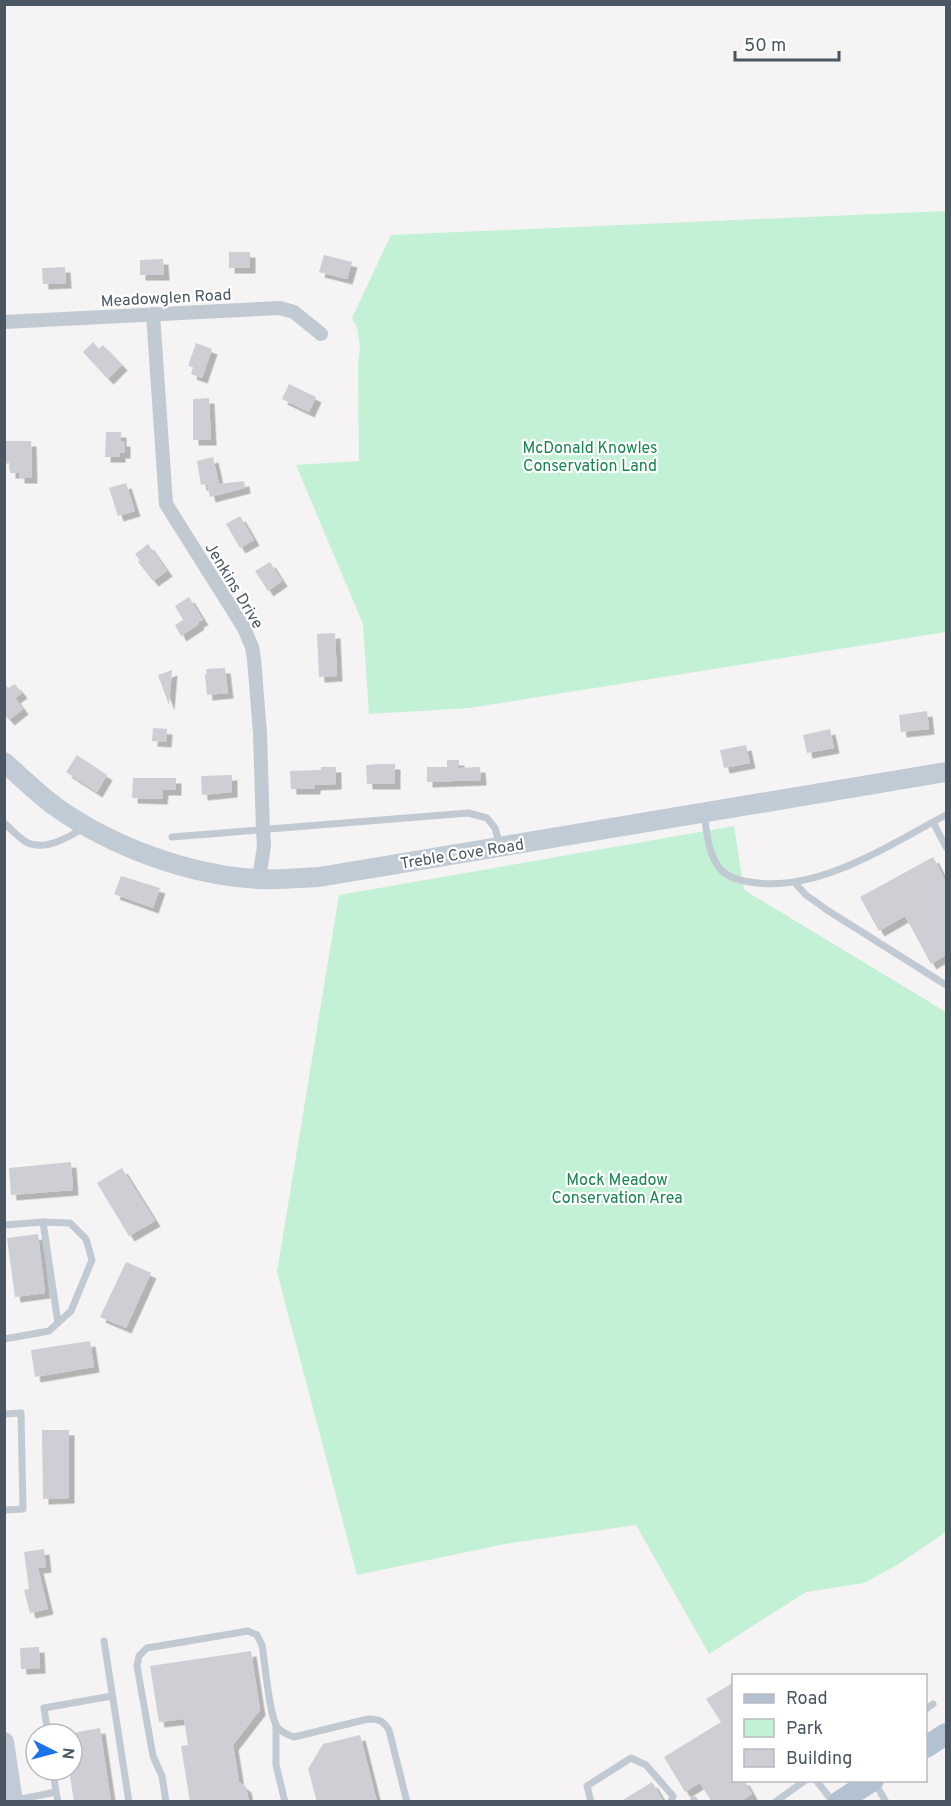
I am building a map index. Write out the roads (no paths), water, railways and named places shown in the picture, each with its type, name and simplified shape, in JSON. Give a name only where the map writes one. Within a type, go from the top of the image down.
[{"type":"main road","name":"Treble Cove Road","points":[[4,762],[57,807],[86,825],[153,857],[196,871],[259,879],[319,877],[946,772]]},
{"type":"main road","points":[[927,1746],[946,1734]]},
{"type":"main road","points":[[4,1742],[13,1801]]},
{"type":"main road","points":[[839,1802],[870,1782]]},
{"type":"street","name":"Meadowglen Road","points":[[4,322],[286,309],[294,312],[321,334]]},
{"type":"street","name":"Jenkins Drive","points":[[153,314],[166,504],[244,628],[252,647],[260,733],[264,846],[259,879]]},
{"type":"lane","points":[[172,837],[468,813],[488,818],[495,828],[500,847]]},
{"type":"lane","points":[[704,814],[712,857],[723,872],[735,880],[759,884],[795,883],[843,868],[946,816]]},
{"type":"lane","points":[[933,822],[946,847]]},
{"type":"lane","points":[[4,823],[28,844],[53,843],[71,836],[86,825]]},
{"type":"lane","points":[[795,883],[806,895],[827,910],[946,985]]},
{"type":"lane","points":[[43,1221],[58,1323]]},
{"type":"lane","points":[[4,1226],[43,1221],[70,1223],[86,1239],[92,1260],[71,1311],[50,1331],[4,1339]]},
{"type":"lane","points":[[4,1414],[21,1413],[23,1509],[4,1510]]},
{"type":"lane","points":[[166,1802],[162,1776],[153,1756],[137,1666],[139,1656],[147,1648],[248,1631],[257,1635],[262,1645],[276,1726],[276,1765],[285,1802]]},
{"type":"lane","points":[[104,1641],[129,1802]]},
{"type":"lane","points":[[46,1722],[44,1708],[112,1696]]},
{"type":"lane","points":[[927,1708],[933,1704]]},
{"type":"lane","points":[[276,1726],[285,1734],[294,1737],[368,1719],[378,1719],[385,1723],[389,1730],[406,1802]]},
{"type":"lane","points":[[591,1802],[587,1786],[631,1758],[646,1765],[673,1796],[671,1802]]},
{"type":"lane","points":[[55,1782],[58,1802]]},
{"type":"lane","points":[[775,1802],[803,1782]]},
{"type":"lane","points":[[818,1782],[833,1802]]},
{"type":"lane","points":[[874,1782],[886,1802]]},
{"type":"lane","points":[[13,1801],[56,1792]]},
{"type":"park label","name":"McDonald Knowles Conservation Land","points":[[590,456]]},
{"type":"park label","name":"Mock Meadow Conservation Area","points":[[617,1188]]}]
